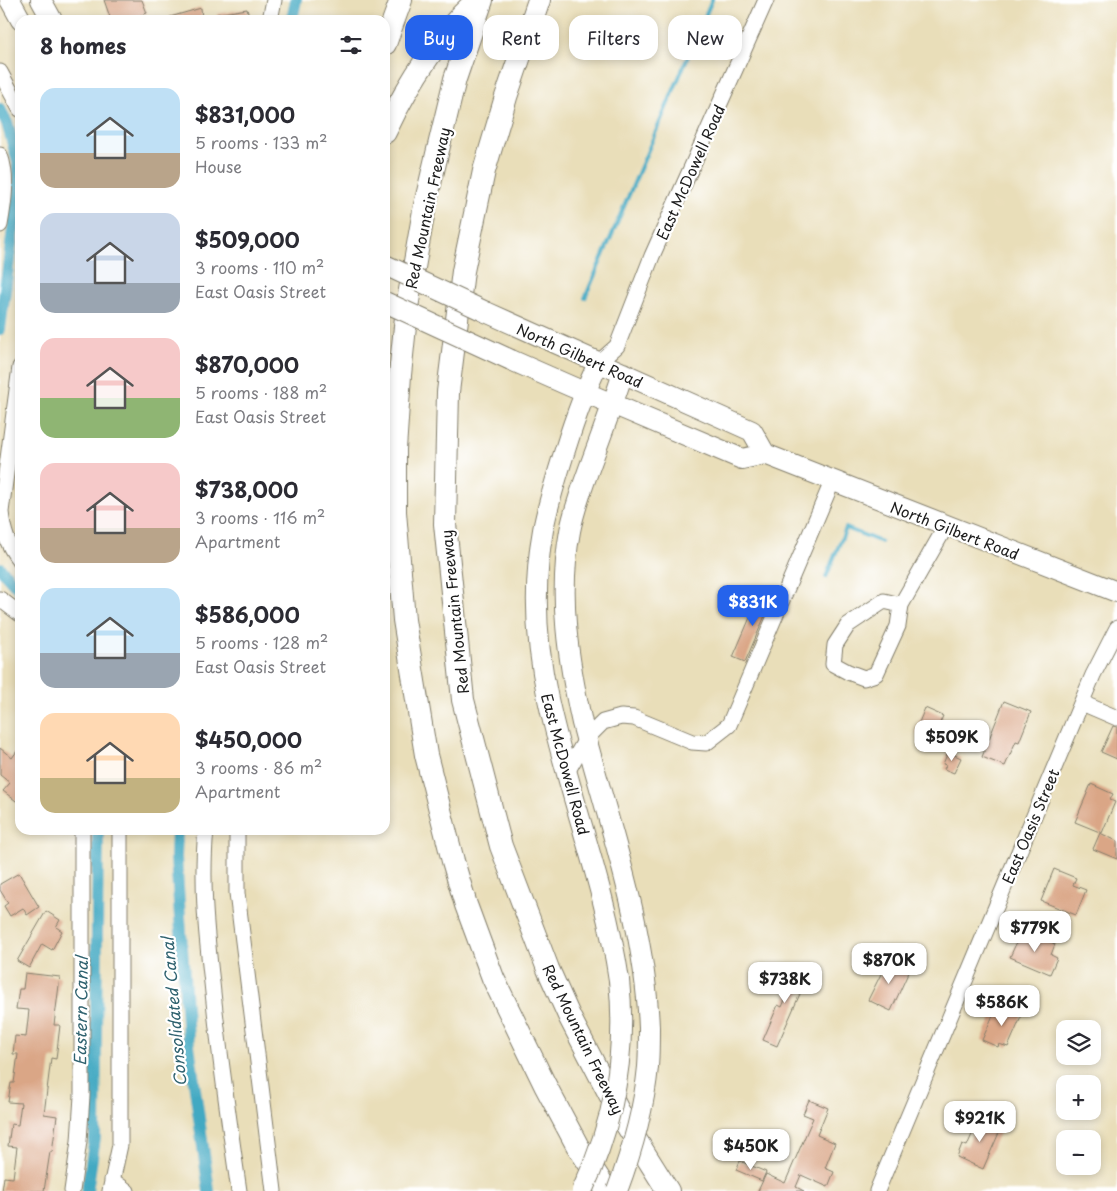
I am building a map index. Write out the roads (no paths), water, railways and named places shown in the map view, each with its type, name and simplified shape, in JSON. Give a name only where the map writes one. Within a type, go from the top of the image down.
[{"type":"highway","points":[[390,30],[401,0]]},
{"type":"highway","points":[[390,122],[402,98],[421,68],[445,36],[478,0]]},
{"type":"highway","name":"Red Mountain Freeway","points":[[482,0],[455,79],[436,154],[406,307],[395,449],[395,512],[404,620],[426,755],[466,905],[493,978],[545,1085],[577,1145],[606,1191]]},
{"type":"highway","name":"Red Mountain Freeway","points":[[539,0],[506,96],[484,171],[463,270],[448,392],[445,524],[463,700],[501,846],[548,969],[570,1018],[621,1116],[668,1191]]},
{"type":"main road","points":[[10,0],[18,15]]},
{"type":"main road","points":[[41,0],[49,15]]},
{"type":"main road","name":"North Gilbert Road","points":[[390,268],[752,431],[766,454]]},
{"type":"main road","name":"North Gilbert Road","points":[[390,304],[511,360],[742,459],[766,454],[832,482],[1117,592]]},
{"type":"main road","name":"East McDowell Road","points":[[582,1191],[596,1162],[614,1101],[621,1044],[622,1008],[610,929],[548,698],[537,618],[538,572],[543,532],[552,492],[584,392],[599,362]]},
{"type":"main road","name":"East McDowell Road","points":[[617,1191],[634,1142],[641,1108],[648,1067],[649,1028],[643,961],[634,917],[575,693],[564,596],[570,531],[578,497],[623,373]]},
{"type":"street","points":[[271,15],[274,0]]},
{"type":"street","name":"East McDowell Road","points":[[599,362],[617,346],[652,256],[766,0]]},
{"type":"street","points":[[0,72],[15,99]]},
{"type":"street","points":[[0,155],[4,182],[0,225]]},
{"type":"street","points":[[617,346],[623,373]]},
{"type":"street","points":[[15,405],[1,512],[3,531],[15,555]]},
{"type":"street","points":[[567,772],[586,739],[602,722],[621,717],[634,718],[692,742],[706,743],[729,726],[832,482]]},
{"type":"street","points":[[900,605],[884,601],[848,625],[836,645],[833,664],[864,678],[876,674],[898,626],[900,605],[946,526]]},
{"type":"street","points":[[0,599],[15,610]]},
{"type":"street","name":"East Oasis Street","points":[[877,1191],[1082,703],[1117,628]]},
{"type":"street","points":[[1082,703],[1117,718]]},
{"type":"street","points":[[72,1191],[79,1141],[82,1096],[82,835]]},
{"type":"street","points":[[120,835],[120,1145],[111,1185],[127,1191]]},
{"type":"street","points":[[206,835],[207,937],[214,1008],[238,1191]]},
{"type":"street","points":[[237,835],[237,893],[274,1191]]},
{"type":"waterway","name":"Consolidated Canal","points":[[293,15],[296,0]]},
{"type":"waterway","points":[[585,298],[712,0]]},
{"type":"waterway","name":"Eastern Canal","points":[[0,109],[7,123],[15,151]]},
{"type":"waterway","name":"Eastern Canal","points":[[0,329],[15,213]]},
{"type":"waterway","points":[[826,577],[846,528],[881,542]]},
{"type":"waterway","name":"Eastern Canal","points":[[0,568],[15,584]]},
{"type":"waterway","name":"Eastern Canal","points":[[87,1191],[95,1137],[98,835]]},
{"type":"waterway","name":"Consolidated Canal","points":[[177,835],[176,857],[188,1038],[209,1191]]}]
